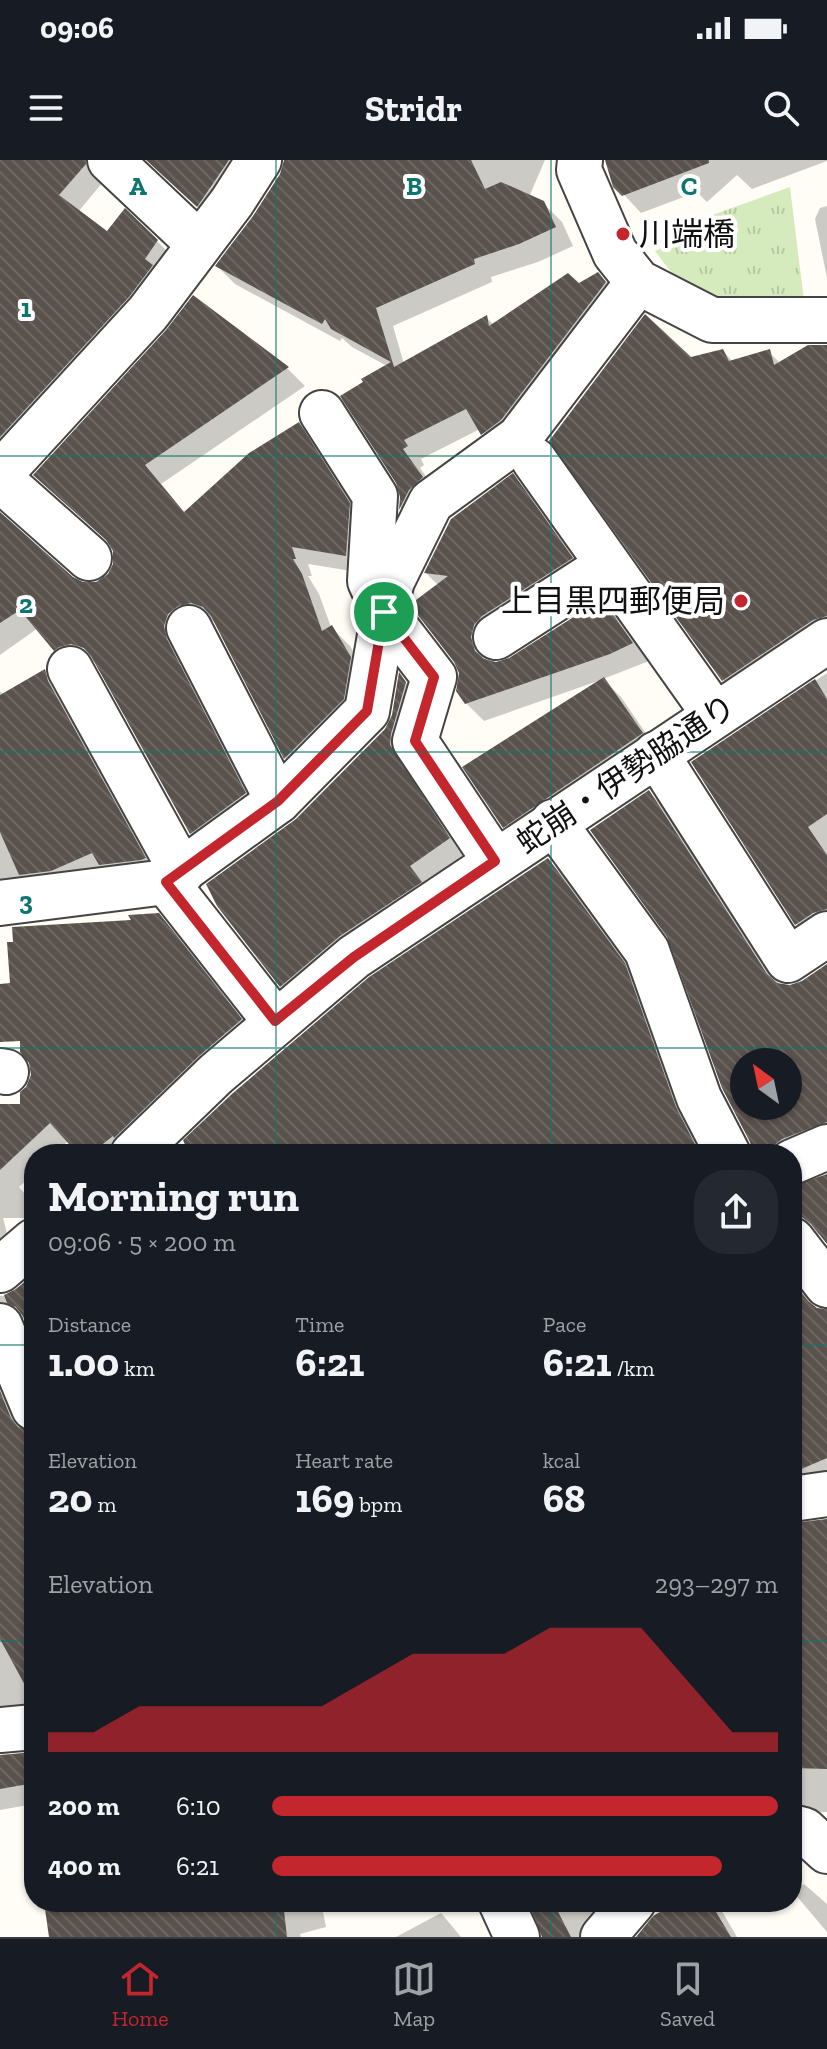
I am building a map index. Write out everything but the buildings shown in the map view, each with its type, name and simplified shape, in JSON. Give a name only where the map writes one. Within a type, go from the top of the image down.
[{"type":"street","points":[[110,160],[199,244]]},
{"type":"street","points":[[89,558],[0,477],[148,313],[259,160]]},
{"type":"street","points":[[580,160],[579,170],[615,253],[638,282],[712,320],[827,320]]},
{"type":"street","points":[[0,903],[174,877],[278,801],[367,711],[392,581],[431,502],[526,449],[638,282]]},
{"type":"street","points":[[322,413],[375,496],[370,581],[384,612],[434,677],[415,741],[495,861]]},
{"type":"street","points":[[526,449],[715,715]]},
{"type":"street","points":[[496,637],[608,565]]},
{"type":"street","points":[[189,628],[278,801]]},
{"type":"street","name":"蛇崩・伊勢脇通り","points":[[173,1139],[216,1074],[354,957],[715,715],[822,654]]},
{"type":"street","points":[[70,669],[174,877],[275,1021]]},
{"type":"street","points":[[656,754],[788,960],[827,934]]},
{"type":"street","points":[[553,822],[647,951],[699,1098],[723,1144]]},
{"type":"street","points":[[802,1158],[827,1147]]},
{"type":"street","points":[[0,1270],[24,1250]]},
{"type":"street","points":[[802,1253],[827,1285]]},
{"type":"street","points":[[0,1326],[24,1384]]},
{"type":"street","points":[[802,1498],[827,1494]]},
{"type":"street","points":[[0,1730],[24,1728]]},
{"type":"street","points":[[802,1830],[827,1851]]},
{"type":"street","points":[[506,1912],[517,1937]]},
{"type":"green space","points":[[790,187],[805,309],[720,308],[670,271],[655,251],[693,235],[693,222]]},
{"type":"place","name":"川端橋","points":[[623,234]]},
{"type":"place","name":"上目黒四郵便局","points":[[741,601]]},
{"type":"route","points":[[384,612],[434,677],[415,741],[495,861],[354,957],[275,1021],[166,882],[278,801],[367,711],[384,612]]}]
